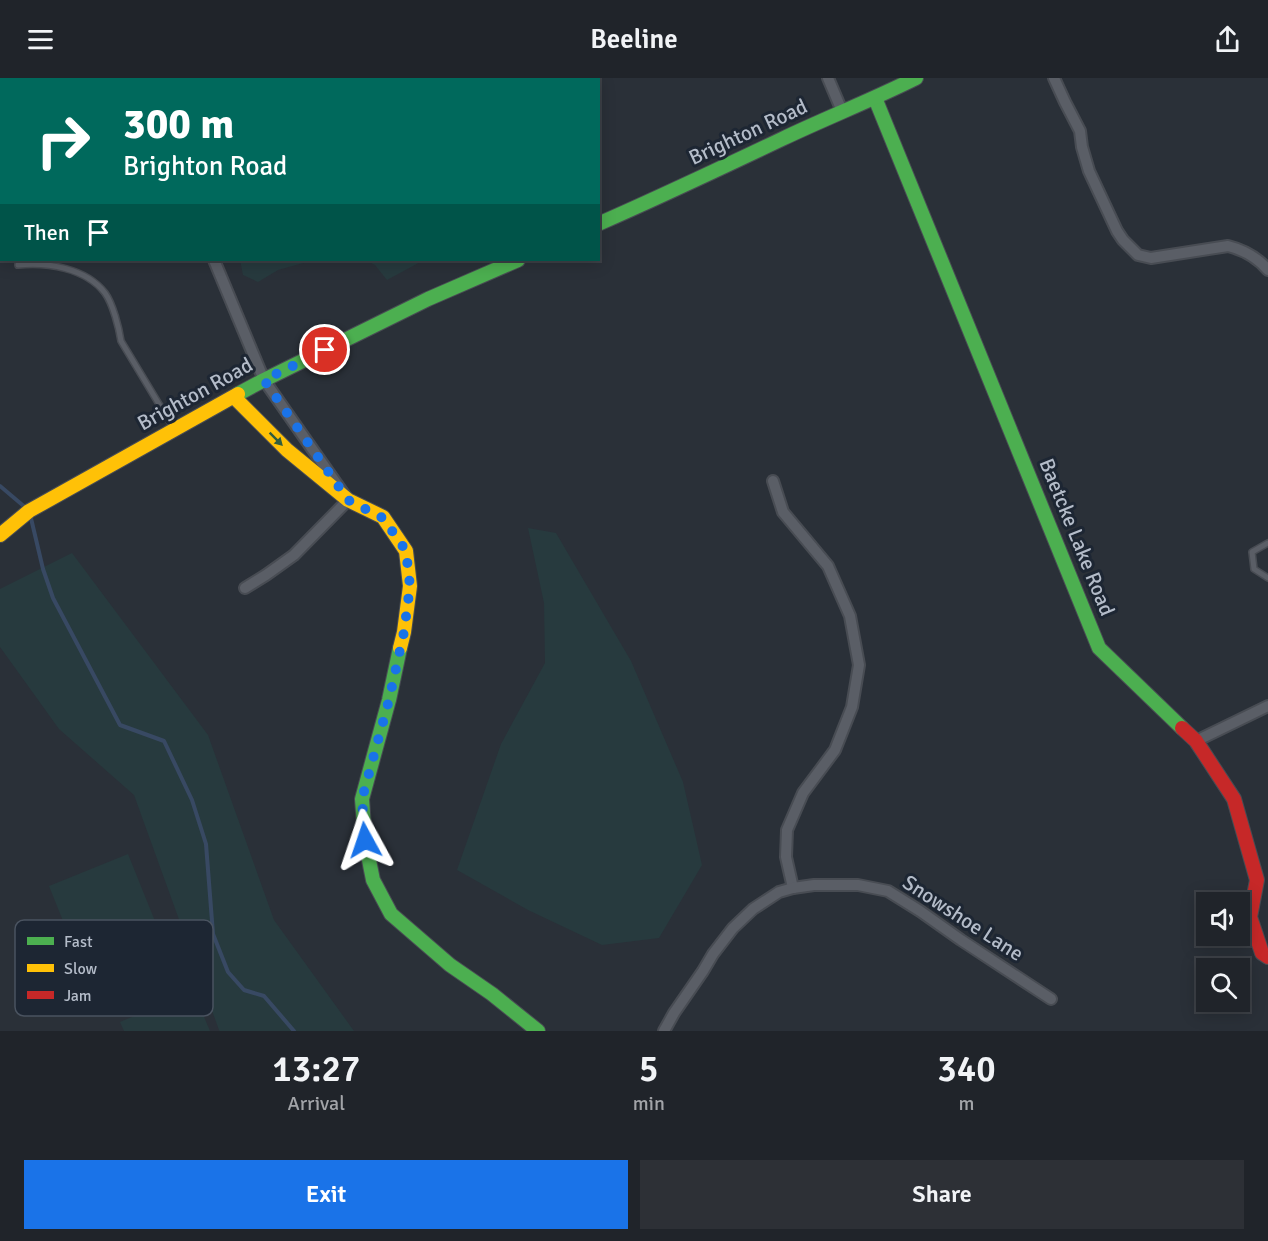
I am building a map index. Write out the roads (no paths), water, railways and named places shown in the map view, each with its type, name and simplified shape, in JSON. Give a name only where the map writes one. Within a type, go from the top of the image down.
[{"type":"street","points":[[828,78],[842,111]]},
{"type":"street","name":"Brighton Road","points":[[600,223],[916,78]]},
{"type":"street","points":[[1054,78],[1080,130],[1089,171],[1117,231],[1138,255],[1151,258],[1228,246],[1251,255],[1268,270]]},
{"type":"street","name":"Baetcke Lake Road","points":[[876,98],[1099,648],[1197,741],[1234,799],[1257,880],[1250,918],[1262,953],[1268,957]]},
{"type":"street","points":[[214,261],[264,380],[348,500]]},
{"type":"street","name":"Brighton Road","points":[[0,535],[29,511],[264,380],[428,299],[516,261]]},
{"type":"street","points":[[234,397],[287,450],[348,500],[383,518],[406,551],[410,586],[404,632],[389,700],[362,799],[365,840],[373,880],[391,914],[450,965],[492,994],[538,1031]]},
{"type":"street","points":[[773,481],[783,512],[828,566],[850,616],[859,665],[852,707],[835,750],[803,793],[787,830],[786,857],[793,888]]},
{"type":"street","points":[[245,588],[294,555],[348,500]]},
{"type":"street","points":[[1197,741],[1268,706]]},
{"type":"street","name":"Snowshoe Lane","points":[[664,1031],[712,954],[733,928],[753,909],[779,892],[814,885],[858,885],[888,891],[920,910],[1051,999]]},
{"type":"lane","points":[[18,265],[36,263],[64,268],[88,277],[105,293],[117,323],[121,341],[175,430]]},
{"type":"lane","points":[[1268,543],[1252,552],[1254,569],[1268,578]]},
{"type":"waterway","points":[[0,486],[26,508]]},
{"type":"waterway","points":[[30,514],[43,569],[53,598],[120,725],[164,741],[192,800],[206,844],[212,920]]},
{"type":"waterway","points":[[213,934],[228,972],[244,990],[264,996],[294,1031]]}]
